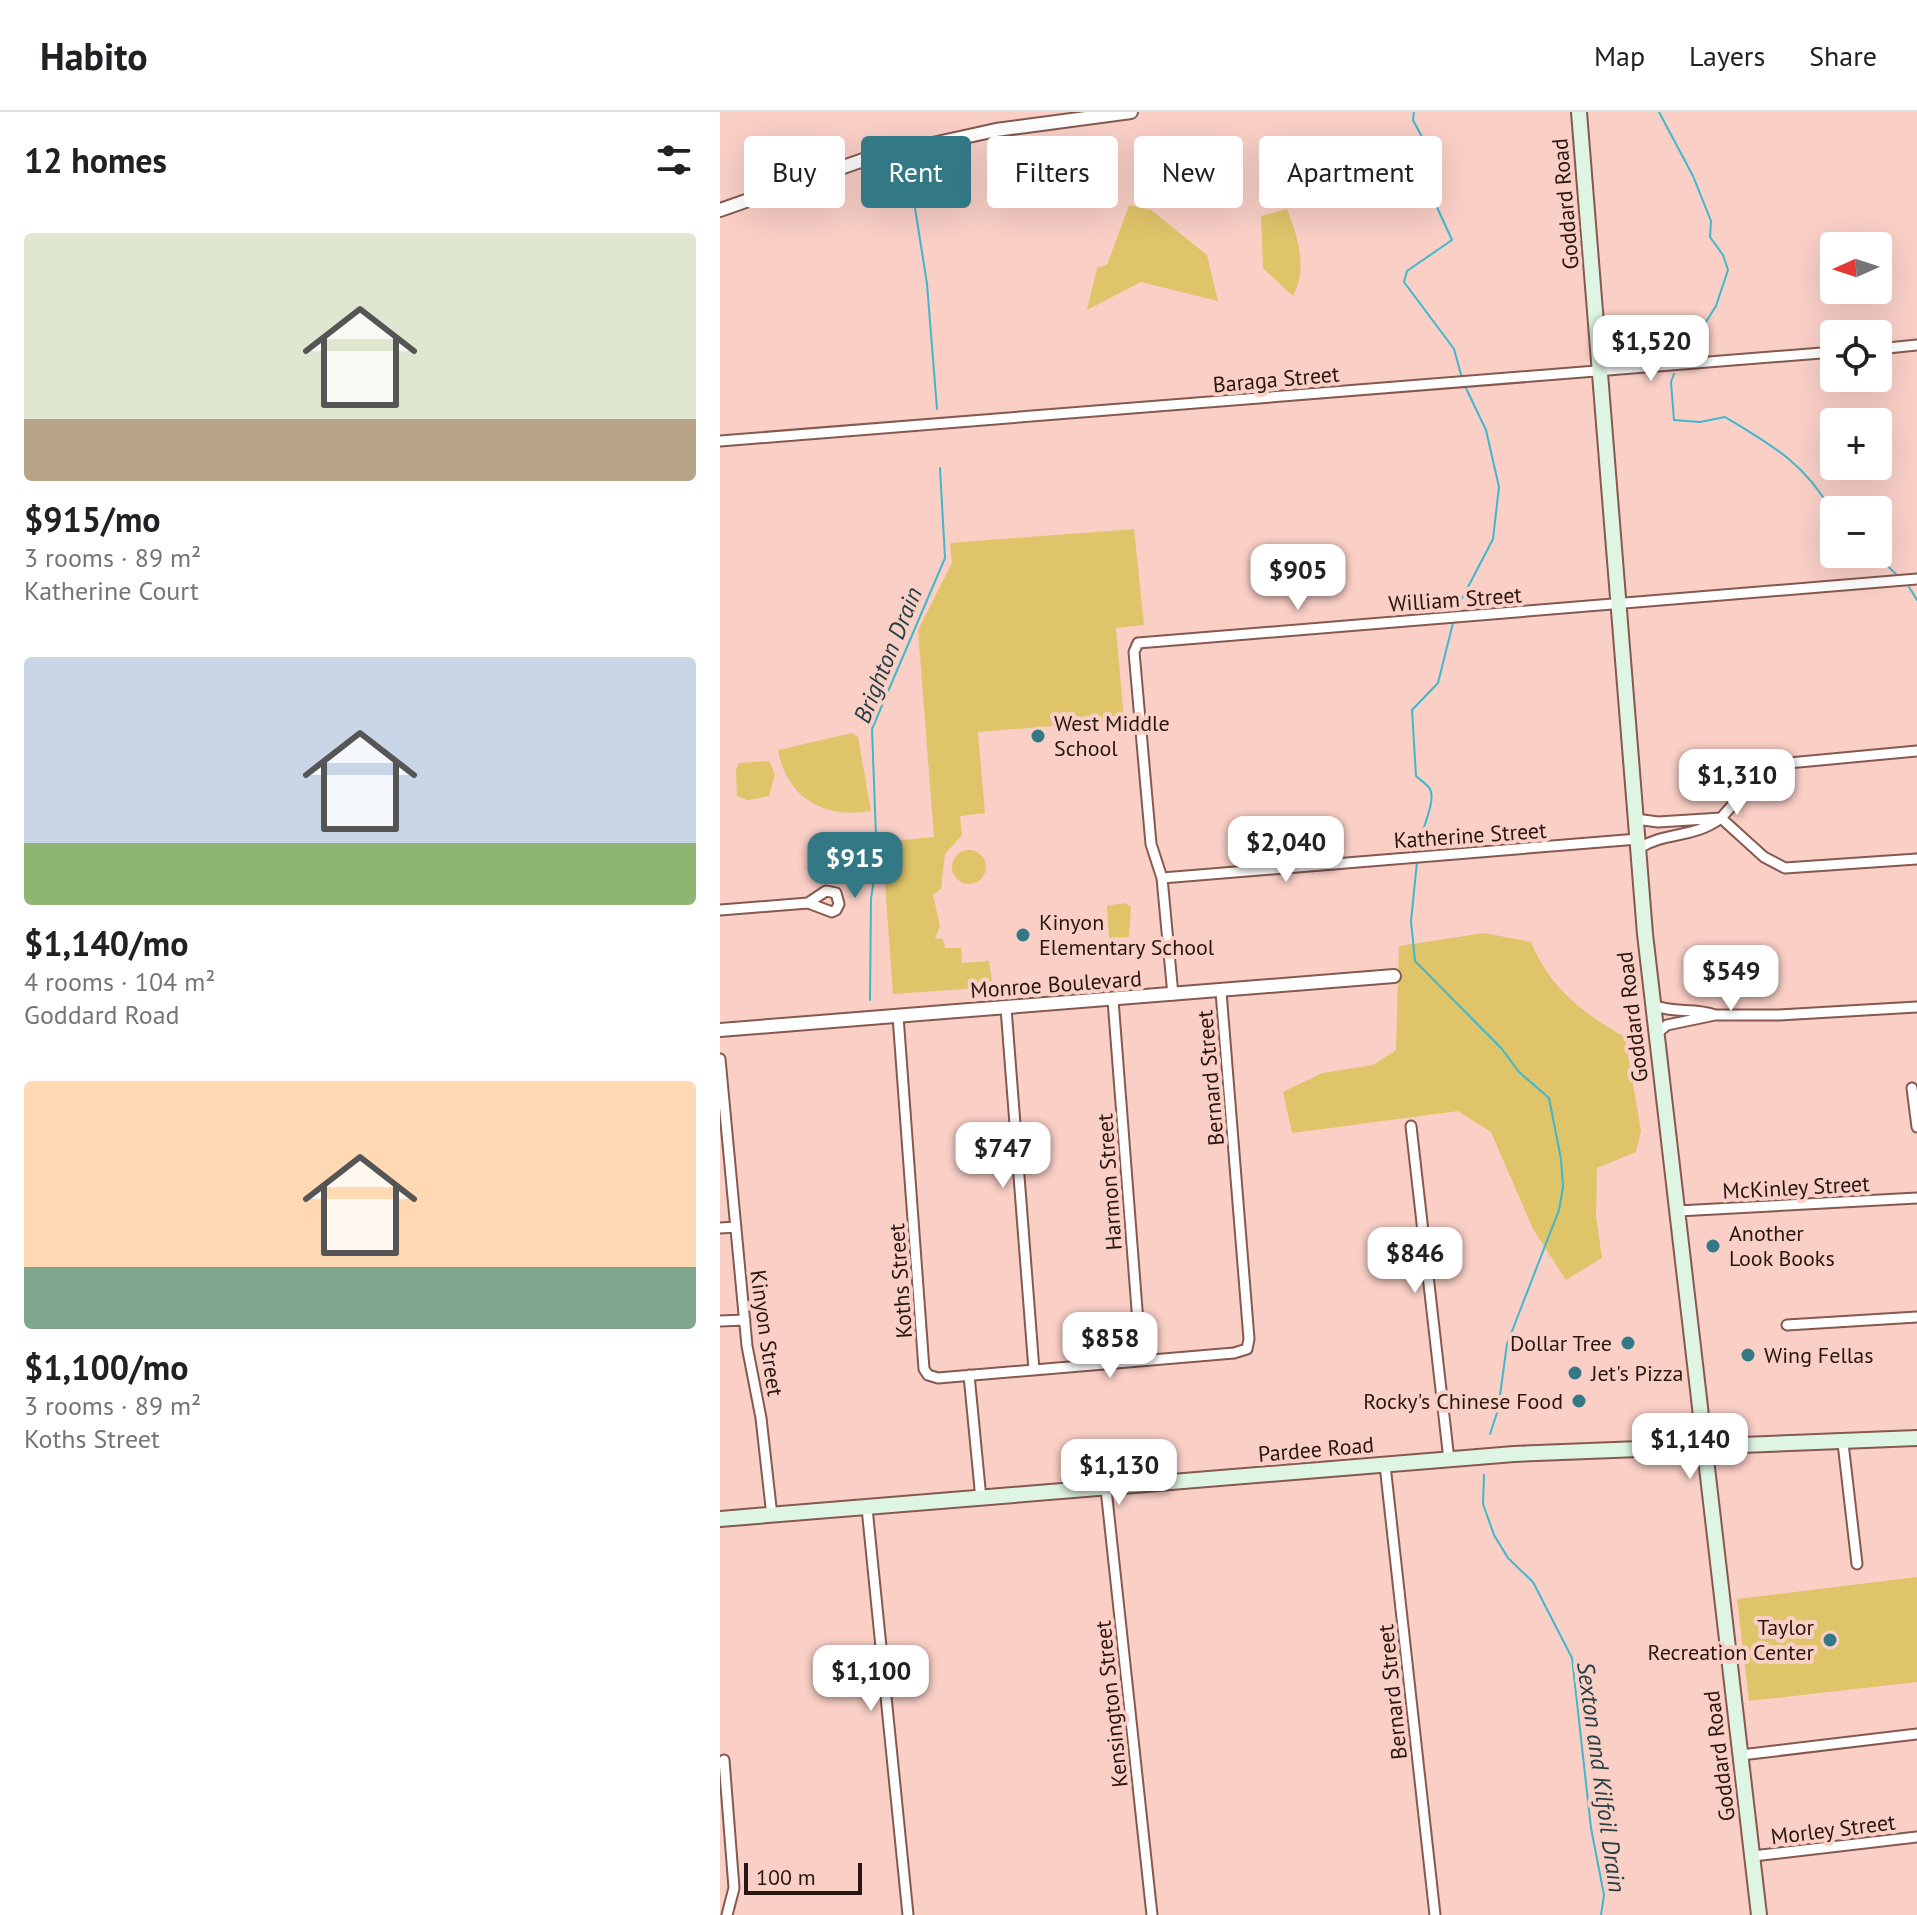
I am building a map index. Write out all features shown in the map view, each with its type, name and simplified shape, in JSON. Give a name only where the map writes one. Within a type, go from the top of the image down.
[{"type":"main road","name":"Goddard Road","points":[[1579,112],[1653,1005],[1759,1915]]},
{"type":"main road","name":"Pardee Road","points":[[720,1519],[1601,1448],[1843,1443],[1917,1438]]},
{"type":"street","points":[[720,210],[869,158],[996,130],[1131,112]]},
{"type":"street","points":[[1892,348],[1917,345]]},
{"type":"street","name":"Baraga Street","points":[[720,441],[1820,353]]},
{"type":"street","name":"William Street","points":[[1162,878],[1151,844],[1134,652],[1138,643],[1917,579]]},
{"type":"street","points":[[1636,819],[1658,822],[1721,818],[1759,775],[1777,764],[1917,751]]},
{"type":"street","points":[[1721,818],[1768,860],[1785,868],[1917,859]]},
{"type":"street","name":"Katherine Street","points":[[1162,878],[1408,857],[1638,844],[1659,836],[1703,831],[1721,818]]},
{"type":"street","name":"Bernard Street","points":[[1162,878],[1173,995]]},
{"type":"street","points":[[720,910],[808,903]]},
{"type":"street","name":"Monroe Boulevard","points":[[720,1030],[1394,976]]},
{"type":"street","name":"Bernard Street","points":[[1221,992],[1249,1339],[1244,1351]]},
{"type":"street","name":"Harmon Street","points":[[1113,1000],[1141,1361]]},
{"type":"street","points":[[1653,1005],[1665,1010],[1702,1010],[1715,1015]]},
{"type":"street","points":[[1656,1034],[1667,1025],[1715,1015],[1917,1007]]},
{"type":"street","points":[[1006,1008],[1034,1370]]},
{"type":"street","name":"Koths Street","points":[[898,1016],[924,1369],[935,1378],[1244,1351]]},
{"type":"street","name":"Kinyon Street","points":[[720,1059],[723,1134],[772,1516]]},
{"type":"street","points":[[1912,1088],[1917,1127]]},
{"type":"street","points":[[1411,1126],[1449,1460]]},
{"type":"street","name":"McKinley Street","points":[[1678,1211],[1917,1198]]},
{"type":"street","points":[[720,1228],[736,1227]]},
{"type":"street","points":[[1787,1325],[1917,1317]]},
{"type":"street","points":[[720,1321],[745,1320]]},
{"type":"street","points":[[969,1375],[981,1499]]},
{"type":"street","points":[[1843,1443],[1857,1564]]},
{"type":"street","name":"Bernard Street","points":[[1385,1465],[1435,1915]]},
{"type":"street","name":"Kensington Street","points":[[1106,1489],[1152,1915]]},
{"type":"street","points":[[867,1508],[908,1915]]},
{"type":"street","points":[[1741,1755],[1917,1734]]},
{"type":"street","points":[[724,1760],[724,1818],[734,1888],[727,1915]]},
{"type":"street","name":"Morley Street","points":[[1753,1856],[1917,1837]]},
{"type":"shaded area","points":[[1129,205],[1151,210],[1207,255],[1218,301],[1141,282],[1087,310],[1097,268],[1107,265]]},
{"type":"shaded area","points":[[1287,209],[1298,242],[1301,264],[1293,296],[1263,268],[1261,216]]},
{"type":"shaded area","name":"West Middle School","points":[[1134,529],[1144,625],[1116,628],[1124,720],[978,732],[985,813],[960,816],[962,835],[945,854],[941,889],[933,895],[940,926],[935,938],[943,939],[945,948],[961,948],[962,963],[989,961],[993,987],[893,994],[882,842],[934,837],[918,630],[952,563],[950,543]]},
{"type":"shaded area","points":[[852,733],[858,737],[871,811],[838,812],[811,802],[790,781],[778,750]]},
{"type":"shaded area","points":[[769,761],[775,774],[769,796],[748,800],[737,796],[736,770],[739,763]]},
{"type":"shaded area","points":[[969,850],[981,855],[986,867],[981,879],[969,884],[957,879],[952,867],[957,855]]},
{"type":"shaded area","points":[[1125,903],[1131,907],[1129,937],[1109,938],[1107,906]]},
{"type":"shaded area","points":[[1484,933],[1531,942],[1548,973],[1569,998],[1625,1037],[1641,1131],[1636,1152],[1597,1168],[1596,1216],[1602,1258],[1566,1280],[1533,1229],[1491,1132],[1458,1111],[1292,1133],[1283,1092],[1322,1073],[1373,1065],[1396,1050],[1399,946]]},
{"type":"shaded area","name":"Taylor Recreation Center","points":[[1917,1577],[1917,1682],[1749,1701],[1737,1599]]},
{"type":"waterway","name":"Sexton and Kilfoil Drain","points":[[1414,112],[1413,120],[1423,139],[1426,183],[1452,240],[1407,271],[1404,282],[1454,349],[1462,378]]},
{"type":"waterway","points":[[1659,112],[1693,176],[1711,221],[1710,237],[1723,255],[1728,270],[1716,306],[1683,358]]},
{"type":"waterway","name":"Brighton Drain","points":[[915,208],[927,284],[937,409]]},
{"type":"waterway","points":[[1674,374],[1671,382],[1674,420],[1700,422],[1725,417],[1788,458],[1822,496]]},
{"type":"waterway","name":"Sexton and Kilfoil Drain","points":[[1455,612],[1493,539],[1499,487],[1486,430],[1464,384]]},
{"type":"waterway","name":"Brighton Drain","points":[[870,1000],[871,898],[877,863],[872,729],[945,558],[940,468]]},
{"type":"waterway","points":[[1890,568],[1896,574]]},
{"type":"waterway","points":[[1909,587],[1917,600]]},
{"type":"waterway","name":"Sexton and Kilfoil Drain","points":[[1417,852],[1432,794],[1429,787],[1416,776],[1412,710],[1438,683],[1453,623]]},
{"type":"waterway","name":"Sexton and Kilfoil Drain","points":[[1417,862],[1411,921],[1415,961],[1502,1049],[1519,1072],[1549,1098],[1561,1159],[1563,1187],[1559,1210],[1507,1344],[1498,1410],[1490,1434]]},
{"type":"waterway","name":"Sexton and Kilfoil Drain","points":[[1484,1475],[1483,1504],[1494,1535],[1508,1558],[1533,1582],[1572,1658],[1591,1828],[1604,1895],[1601,1915]]},
{"type":"place","name":"West Middle School","points":[[1038,736]]},
{"type":"place","name":"Kinyon Elementary School","points":[[1023,935]]},
{"type":"place","name":"Another Look Books","points":[[1713,1246]]},
{"type":"place","name":"Dollar Tree","points":[[1628,1343]]},
{"type":"place","name":"Wing Fellas","points":[[1748,1355]]},
{"type":"place","name":"Jet's Pizza","points":[[1575,1373]]},
{"type":"place","name":"Rocky's Chinese Food","points":[[1579,1401]]},
{"type":"place","name":"Taylor Recreation Center","points":[[1830,1640]]}]
